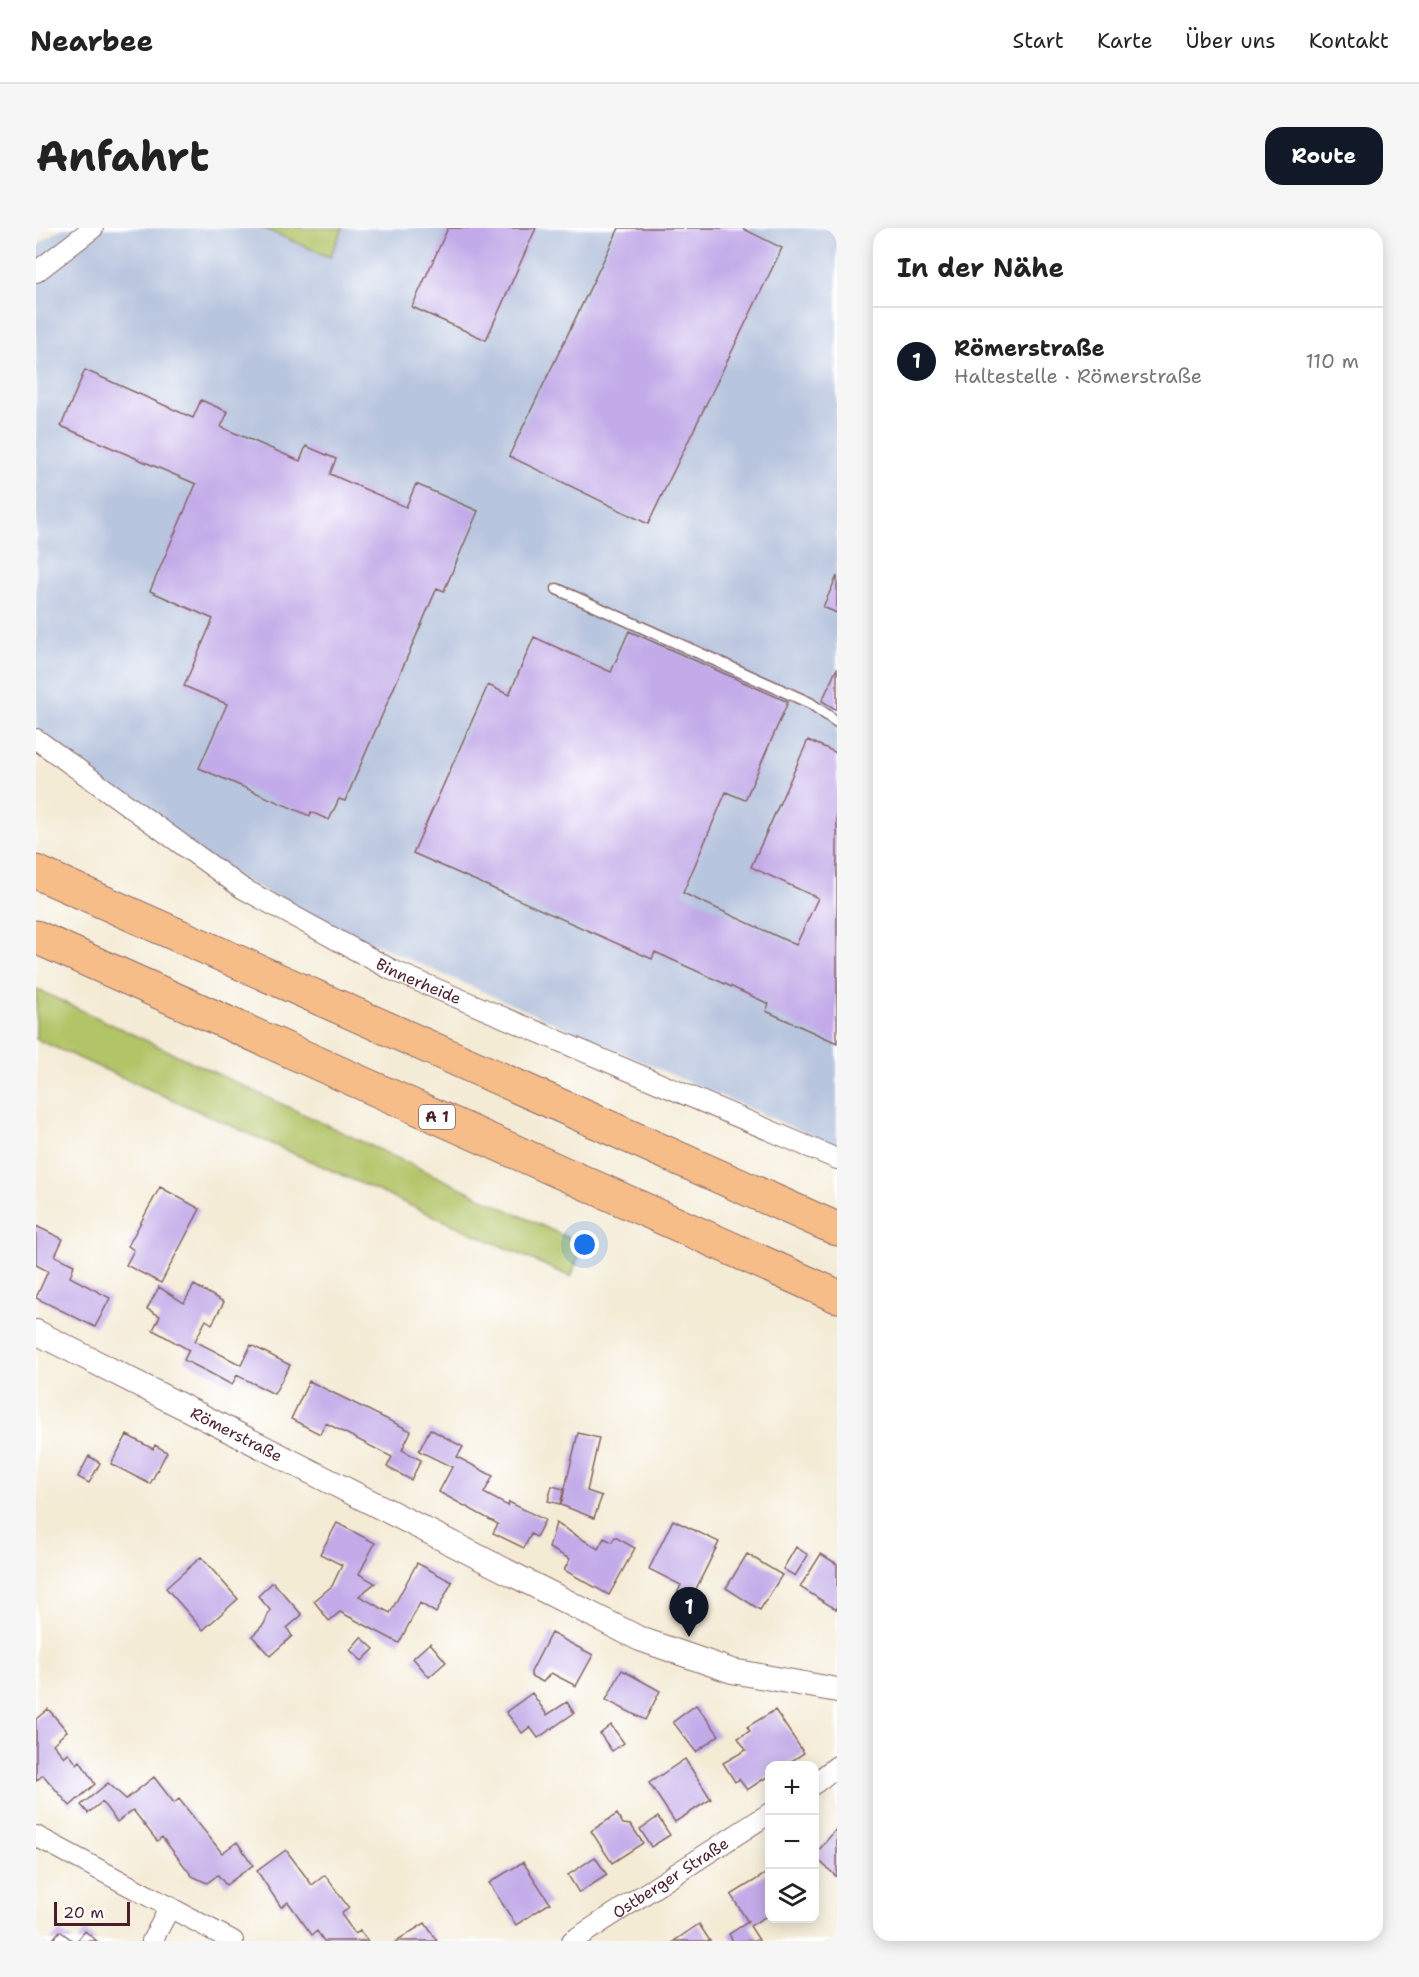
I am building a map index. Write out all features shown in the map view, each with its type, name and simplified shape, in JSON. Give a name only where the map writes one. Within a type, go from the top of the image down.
[{"type":"highway","points":[[36,872],[837,1229]]},
{"type":"highway","name":"A 1","points":[[36,937],[837,1296]]},
{"type":"street","points":[[38,266],[93,228]]},
{"type":"street","name":"Binnerheide","points":[[36,739],[242,888],[392,970],[837,1159]]},
{"type":"street","name":"Römerstraße","points":[[36,1332],[640,1639],[732,1671],[837,1690]]},
{"type":"street","points":[[819,1780],[837,1766]]},
{"type":"street","name":"Ostberger Straße","points":[[572,1941],[767,1815]]},
{"type":"street","points":[[36,1836],[233,1941]]},
{"type":"street","points":[[152,1941],[170,1907]]},
{"type":"lane","points":[[557,589],[810,703],[837,722]]},
{"type":"shaded area","points":[[62,228],[837,228],[837,1147],[320,920],[202,858],[36,740],[36,246]]},
{"type":"green space","points":[[263,228],[343,228],[330,257]]},
{"type":"green space","points":[[36,989],[583,1245],[571,1277],[36,1039]]},
{"type":"building","points":[[448,228],[536,228],[486,340],[412,307]]},
{"type":"building","points":[[619,228],[742,228],[782,248],[648,524],[509,456]]},
{"type":"building","points":[[85,370],[193,418],[201,400],[228,412],[221,427],[300,461],[306,446],[336,459],[330,474],[406,507],[416,484],[478,511],[444,591],[437,588],[345,801],[339,799],[329,820],[311,812],[310,816],[199,768],[227,704],[184,686],[213,619],[150,591],[196,484],[61,426]]},
{"type":"building","points":[[837,576],[837,613],[823,607]]},
{"type":"building","points":[[629,631],[788,702],[745,800],[726,792],[683,893],[796,945],[818,898],[751,867],[808,740],[837,753],[837,1043],[766,1011],[769,1004],[655,952],[652,959],[413,853],[488,685],[509,695],[534,637],[611,672]]},
{"type":"building","points":[[837,668],[837,710],[822,701]]},
{"type":"building","points":[[160,1187],[200,1209],[161,1283],[126,1265],[134,1250],[128,1246]]},
{"type":"building","points":[[36,1226],[63,1239],[55,1256],[74,1265],[70,1277],[110,1298],[95,1327],[36,1298],[48,1271],[36,1265]]},
{"type":"building","points":[[194,1285],[224,1302],[212,1324],[206,1320],[195,1341],[241,1365],[251,1345],[290,1365],[274,1394],[237,1375],[232,1385],[184,1360],[189,1350],[153,1330],[160,1316],[147,1309],[159,1287],[184,1303]]},
{"type":"building","points":[[309,1381],[411,1431],[402,1450],[421,1460],[411,1480],[387,1467],[392,1457],[326,1423],[320,1434],[291,1419]]},
{"type":"building","points":[[430,1429],[463,1447],[457,1457],[493,1476],[484,1493],[508,1506],[509,1502],[545,1520],[536,1537],[531,1534],[524,1548],[493,1533],[498,1524],[439,1492],[452,1467],[419,1451]]},
{"type":"building","points":[[578,1433],[599,1438],[587,1491],[602,1496],[594,1518],[561,1505]]},
{"type":"building","points":[[127,1435],[153,1449],[155,1445],[167,1452],[150,1484],[111,1464]]},
{"type":"building","points":[[89,1456],[100,1463],[89,1483],[78,1477]]},
{"type":"building","points":[[552,1486],[564,1489],[560,1504],[548,1501]]},
{"type":"building","points":[[673,1520],[719,1542],[695,1591],[705,1596],[694,1619],[670,1608],[681,1585],[649,1569]]},
{"type":"building","points":[[337,1523],[375,1543],[359,1574],[375,1583],[359,1596],[390,1613],[417,1563],[452,1582],[436,1613],[420,1603],[399,1643],[340,1612],[329,1621],[314,1601],[332,1586],[342,1565],[320,1554]]},
{"type":"building","points":[[556,1523],[598,1549],[604,1538],[612,1542],[615,1537],[635,1548],[609,1595],[564,1570],[570,1559],[549,1548]]},
{"type":"building","points":[[796,1547],[808,1555],[795,1576],[783,1569]]},
{"type":"building","points":[[747,1554],[782,1575],[760,1610],[726,1588]]},
{"type":"building","points":[[821,1554],[837,1564],[837,1610],[800,1587]]},
{"type":"building","points":[[201,1557],[238,1599],[203,1630],[166,1588]]},
{"type":"building","points":[[273,1582],[302,1615],[287,1628],[292,1636],[270,1656],[252,1636],[264,1624],[270,1610],[258,1596]]},
{"type":"building","points":[[551,1633],[593,1655],[576,1686],[551,1673],[543,1682],[531,1676]]},
{"type":"building","points":[[361,1637],[374,1649],[362,1661],[350,1650]]},
{"type":"building","points":[[430,1643],[446,1662],[429,1677],[413,1658]]},
{"type":"building","points":[[622,1670],[660,1691],[645,1720],[606,1700]]},
{"type":"building","points":[[532,1693],[547,1715],[567,1702],[574,1713],[538,1738],[530,1727],[522,1733],[506,1712]]},
{"type":"building","points":[[696,1705],[719,1735],[696,1752],[673,1722]]},
{"type":"building","points":[[48,1709],[67,1731],[53,1744],[64,1757],[68,1753],[77,1764],[80,1761],[95,1784],[70,1806],[43,1775],[36,1781],[36,1719]]},
{"type":"building","points":[[775,1710],[804,1753],[792,1761],[765,1761],[765,1778],[747,1790],[739,1779],[735,1782],[723,1763],[746,1750],[738,1738],[750,1731],[747,1727]]},
{"type":"building","points":[[611,1725],[624,1743],[612,1751],[600,1734]]},
{"type":"building","points":[[685,1759],[711,1799],[675,1822],[649,1783]]},
{"type":"building","points":[[154,1777],[174,1803],[179,1799],[222,1853],[237,1842],[253,1865],[226,1885],[218,1875],[207,1883],[192,1876],[162,1837],[157,1841],[133,1810],[117,1822],[102,1802],[88,1813],[81,1805],[108,1783],[126,1799]]},
{"type":"building","points":[[617,1814],[623,1824],[631,1825],[643,1843],[612,1863],[591,1831]]},
{"type":"building","points":[[658,1817],[670,1835],[651,1847],[640,1829]]},
{"type":"building","points":[[837,1828],[837,1877],[819,1861],[819,1850]]},
{"type":"building","points":[[286,1850],[312,1885],[325,1875],[349,1908],[341,1914],[355,1934],[360,1931],[368,1941],[324,1941],[317,1931],[312,1935],[288,1902],[281,1907],[257,1871]]},
{"type":"building","points":[[595,1857],[607,1875],[579,1893],[568,1875]]},
{"type":"building","points":[[523,1862],[550,1903],[516,1925],[489,1883]]},
{"type":"building","points":[[765,1874],[765,1917],[750,1926],[759,1940],[733,1941],[729,1934],[748,1922],[731,1895]]},
{"type":"building","points":[[425,1923],[437,1941],[396,1941]]},
{"type":"building","points":[[699,1924],[710,1941],[674,1941]]},
{"type":"building","points":[[60,1931],[73,1941],[51,1941]]},
{"type":"building","points":[[85,1931],[97,1941],[77,1941]]},
{"type":"place","name":"Römerstraße","points":[[689,1637]]}]
